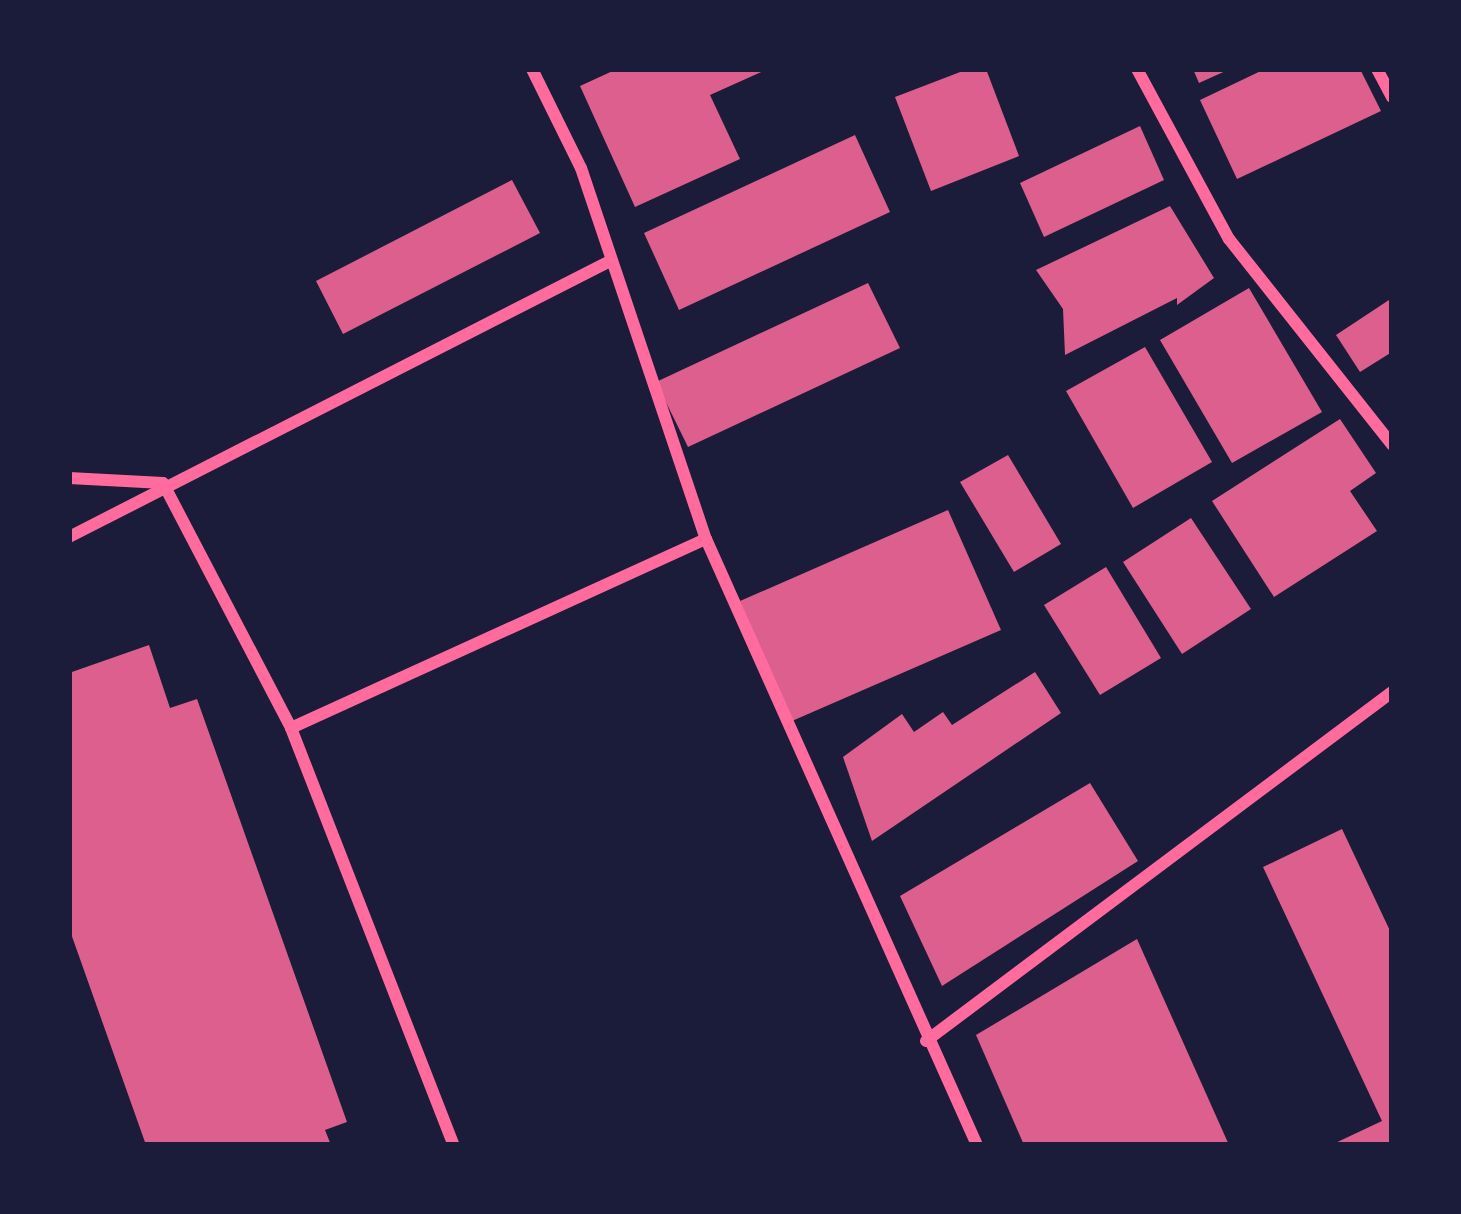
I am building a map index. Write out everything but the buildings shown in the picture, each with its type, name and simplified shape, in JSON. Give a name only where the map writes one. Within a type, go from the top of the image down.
[{"type":"street","points":[[532,69],[581,168],[608,262],[706,539],[926,1041],[977,1145]]},
{"type":"street","points":[[1137,69],[1229,239],[1392,445]]},
{"type":"street","points":[[1377,69],[1392,97]]},
{"type":"street","points":[[69,537],[163,483],[608,262]]},
{"type":"street","points":[[69,478],[163,483]]},
{"type":"street","points":[[163,483],[291,728],[454,1145]]},
{"type":"street","points":[[291,728],[706,539]]},
{"type":"street","points":[[926,1041],[1392,692]]}]
